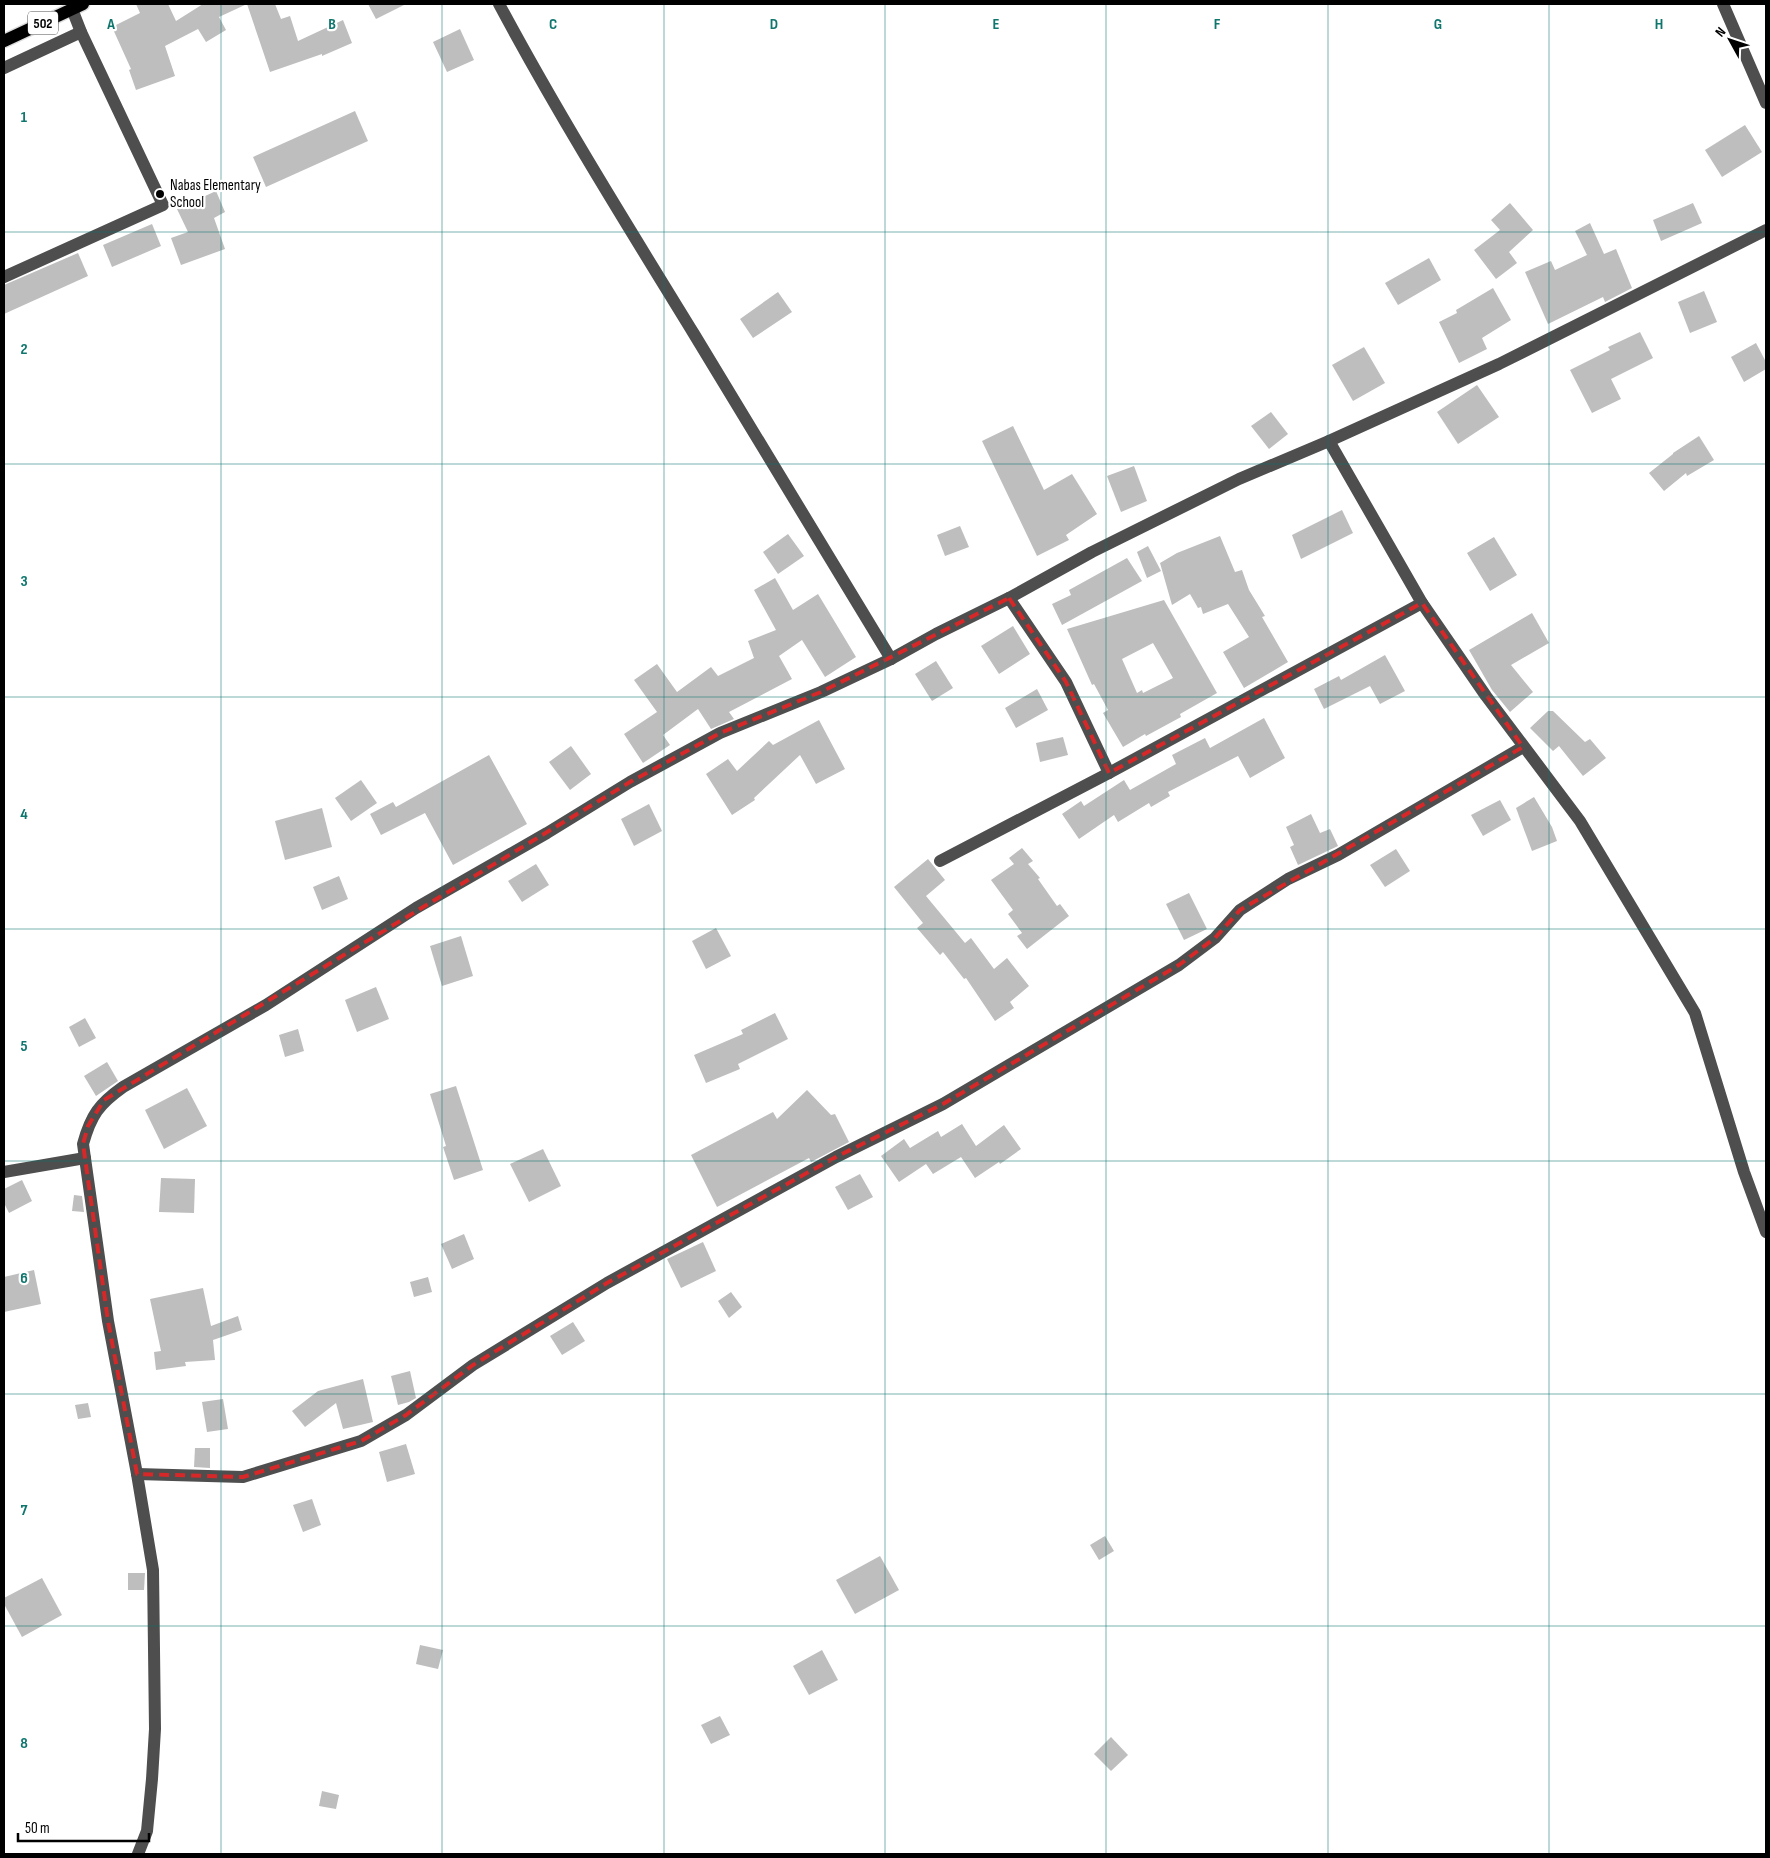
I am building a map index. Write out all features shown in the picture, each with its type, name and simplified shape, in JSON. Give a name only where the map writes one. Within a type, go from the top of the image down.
[{"type":"main road","name":"502","points":[[4,42],[77,6]]},
{"type":"street","points":[[499,4],[521,46],[600,182],[776,467],[891,659]]},
{"type":"street","points":[[1724,4],[1766,103]]},
{"type":"street","points":[[4,277],[163,205],[81,32],[77,6]]},
{"type":"street","points":[[4,68],[81,32]]},
{"type":"street","points":[[138,1854],[147,1831],[152,1779],[155,1720],[153,1570],[138,1474],[108,1321],[83,1144],[88,1126],[104,1100],[123,1087],[266,1005],[416,908],[548,833],[630,782],[720,733],[821,692],[891,659],[936,634],[1009,598],[1092,552],[1238,479],[1329,441],[1499,364],[1766,230]]},
{"type":"street","points":[[1329,441],[1422,603],[1523,747],[1580,821],[1695,1014],[1744,1172],[1766,1232]]},
{"type":"street","points":[[1009,598],[1066,682],[1109,773]]},
{"type":"street","points":[[940,861],[1109,773],[1422,603]]},
{"type":"street","points":[[138,1474],[243,1477],[361,1442],[406,1416],[473,1365],[607,1283],[836,1157],[943,1104],[1179,965],[1215,938],[1240,910],[1288,879],[1338,855],[1523,747]]},
{"type":"street","points":[[4,1172],[85,1158]]},
{"type":"highlighted area","points":[[1009,598],[1066,682],[1109,773],[1422,603],[1523,747],[1240,910],[1215,938],[1179,965],[943,1104],[836,1157],[607,1283],[473,1365],[406,1415],[361,1441],[243,1477],[137,1474],[108,1321],[83,1144],[88,1126],[104,1100],[630,782],[720,733],[821,692]]},
{"type":"building","points":[[136,4],[168,4],[176,21],[203,4],[247,4],[219,17],[226,30],[206,42],[198,29],[165,46],[175,76],[136,90],[129,70],[131,69],[112,27],[140,13]]},
{"type":"building","points":[[247,4],[275,4],[281,19],[290,16],[298,41],[343,20],[352,43],[322,56],[322,54],[270,72]]},
{"type":"building","points":[[368,4],[406,4],[376,19]]},
{"type":"building","points":[[460,29],[474,60],[447,72],[433,42]]},
{"type":"building","points":[[355,111],[368,141],[266,187],[253,157]]},
{"type":"building","points":[[1745,125],[1762,152],[1722,177],[1705,150]]},
{"type":"building","points":[[216,191],[225,212],[214,218],[225,249],[181,265],[171,238],[188,232],[177,209]]},
{"type":"building","points":[[1510,203],[1533,230],[1509,252],[1517,263],[1496,279],[1474,250],[1500,230],[1491,220]]},
{"type":"building","points":[[1693,203],[1702,223],[1661,241],[1653,220]]},
{"type":"building","points":[[1590,223],[1604,254],[1616,249],[1632,288],[1605,302],[1603,297],[1548,324],[1525,272],[1551,261],[1555,270],[1587,255],[1575,231]]},
{"type":"building","points":[[152,224],[161,246],[112,267],[103,245]]},
{"type":"building","points":[[78,253],[88,276],[4,314],[4,285]]},
{"type":"building","points":[[1429,258],[1441,280],[1398,305],[1385,283]]},
{"type":"building","points":[[1493,288],[1511,320],[1482,338],[1487,349],[1459,363],[1439,322],[1457,313],[1456,310]]},
{"type":"building","points":[[1704,291],[1717,322],[1690,333],[1678,302]]},
{"type":"building","points":[[778,292],[792,312],[753,338],[740,319]]},
{"type":"building","points":[[1640,332],[1653,358],[1611,379],[1621,399],[1592,413],[1570,370],[1610,350],[1608,347]]},
{"type":"building","points":[[1756,343],[1766,362],[1766,369],[1744,382],[1731,357]]},
{"type":"building","points":[[1364,347],[1385,383],[1353,401],[1332,365]]},
{"type":"building","points":[[1477,385],[1499,417],[1458,444],[1437,412]]},
{"type":"building","points":[[1271,412],[1288,434],[1269,449],[1251,426]]},
{"type":"building","points":[[1013,426],[1044,490],[1072,474],[1097,514],[1066,535],[1069,540],[1037,556],[982,441]]},
{"type":"building","points":[[1699,436],[1714,460],[1687,476],[1686,473],[1664,491],[1649,473],[1673,453]]},
{"type":"building","points":[[1134,466],[1147,501],[1121,512],[1107,476]]},
{"type":"building","points":[[1342,510],[1353,533],[1301,559],[1292,535]]},
{"type":"building","points":[[960,526],[969,547],[945,556],[937,535]]},
{"type":"building","points":[[788,534],[804,556],[778,574],[763,552]]},
{"type":"building","points":[[1220,536],[1235,572],[1242,570],[1249,590],[1265,616],[1262,617],[1288,662],[1244,688],[1223,652],[1249,637],[1228,604],[1203,614],[1201,607],[1198,608],[1190,594],[1172,605],[1160,563],[1177,553]]},
{"type":"building","points":[[1494,537],[1517,575],[1490,591],[1467,553]]},
{"type":"building","points":[[1148,546],[1161,571],[1147,578],[1137,552]]},
{"type":"building","points":[[1127,558],[1142,581],[1062,625],[1052,604],[1071,595],[1069,590]]},
{"type":"building","points":[[775,578],[793,610],[818,594],[856,657],[825,677],[802,640],[779,656],[792,679],[729,712],[734,719],[711,729],[698,709],[663,735],[670,745],[643,763],[624,734],[657,712],[634,680],[657,664],[677,692],[711,667],[718,676],[754,658],[748,641],[776,630],[754,590]]},
{"type":"building","points":[[1164,600],[1217,693],[1180,714],[1181,717],[1123,747],[1103,713],[1108,710],[1094,684],[1092,685],[1067,629]],"holes":[[[1153,643],[1173,678],[1143,693],[1142,690],[1137,693],[1122,659]]]},
{"type":"building","points":[[1532,613],[1549,643],[1511,665],[1533,692],[1510,712],[1492,690],[1469,650]]},
{"type":"building","points":[[1013,626],[1030,654],[999,674],[981,646]]},
{"type":"building","points":[[1385,655],[1405,691],[1380,704],[1370,686],[1324,709],[1314,689],[1339,676],[1341,680]]},
{"type":"building","points":[[936,661],[953,688],[932,701],[915,674]]},
{"type":"building","points":[[1037,689],[1048,710],[1016,728],[1005,708]]},
{"type":"building","points":[[1548,711],[1553,711],[1585,742],[1590,739],[1606,758],[1583,776],[1559,746],[1553,751],[1530,728]]},
{"type":"building","points":[[1264,718],[1285,758],[1250,778],[1238,756],[1168,792],[1170,796],[1151,807],[1149,803],[1118,822],[1114,815],[1079,839],[1062,814],[1081,801],[1084,806],[1124,780],[1130,790],[1176,764],[1172,755],[1205,738],[1210,748]]},
{"type":"building","points":[[819,720],[845,769],[816,784],[800,755],[754,798],[755,800],[732,815],[706,774],[728,759],[737,771],[769,741],[773,745]]},
{"type":"building","points":[[1063,737],[1068,755],[1040,762],[1036,743]]},
{"type":"building","points":[[571,746],[591,774],[570,790],[549,762]]},
{"type":"building","points":[[489,755],[527,824],[453,865],[425,813],[381,835],[370,814],[393,802],[396,807]]},
{"type":"building","points":[[361,780],[377,803],[351,821],[335,798]]},
{"type":"building","points":[[1534,797],[1552,827],[1557,841],[1532,851],[1516,808]]},
{"type":"building","points":[[1500,800],[1511,820],[1483,836],[1471,815]]},
{"type":"building","points":[[649,804],[662,831],[634,846],[621,819]]},
{"type":"building","points":[[322,808],[332,847],[285,860],[275,821]]},
{"type":"building","points":[[1311,814],[1320,833],[1330,829],[1338,846],[1298,865],[1290,847],[1294,845],[1286,827]]},
{"type":"building","points":[[1022,848],[1033,861],[1028,864],[1040,878],[1038,879],[1057,906],[1060,904],[1069,916],[1027,949],[1017,936],[1022,933],[1008,914],[1013,910],[991,880],[1014,864],[1009,858]]},
{"type":"building","points":[[1396,849],[1410,871],[1385,887],[1370,865]]},
{"type":"building","points":[[928,859],[945,880],[926,896],[965,943],[971,938],[994,969],[1007,958],[1029,986],[1010,1002],[1014,1008],[995,1021],[966,978],[964,979],[943,952],[940,955],[917,928],[923,923],[894,887]]},
{"type":"building","points":[[536,864],[549,885],[522,902],[508,881]]},
{"type":"building","points":[[339,876],[348,899],[322,910],[313,887]]},
{"type":"building","points":[[1189,893],[1207,929],[1184,940],[1166,904]]},
{"type":"building","points":[[716,928],[731,956],[706,969],[692,941]]},
{"type":"building","points":[[461,936],[473,976],[442,986],[430,946]]},
{"type":"building","points":[[376,987],[389,1019],[357,1032],[345,1000]]},
{"type":"building","points":[[775,1013],[788,1039],[738,1064],[740,1069],[706,1083],[694,1055],[743,1034],[741,1030]]},
{"type":"building","points":[[85,1018],[96,1038],[79,1047],[69,1027]]},
{"type":"building","points":[[298,1029],[304,1051],[285,1057],[279,1035]]},
{"type":"building","points":[[107,1062],[118,1081],[96,1096],[84,1076]]},
{"type":"building","points":[[456,1086],[483,1170],[454,1180],[443,1147],[446,1146],[430,1094]]},
{"type":"building","points":[[187,1088],[207,1126],[164,1149],[145,1110]]},
{"type":"building","points":[[807,1090],[831,1115],[835,1114],[849,1142],[811,1162],[809,1158],[717,1207],[691,1155],[773,1112],[777,1119]]},
{"type":"building","points":[[962,1124],[976,1146],[1004,1125],[1021,1149],[975,1178],[961,1157],[933,1174],[926,1164],[899,1182],[881,1156],[904,1139],[910,1148],[938,1131],[941,1137]]},
{"type":"building","points":[[543,1149],[561,1186],[529,1202],[510,1164]]},
{"type":"building","points":[[860,1174],[873,1197],[848,1210],[835,1187]]},
{"type":"building","points":[[161,1178],[195,1179],[194,1213],[159,1212]]},
{"type":"building","points":[[22,1180],[32,1201],[9,1213],[4,1203],[4,1189]]},
{"type":"building","points":[[74,1195],[82,1196],[84,1212],[72,1211]]},
{"type":"building","points":[[464,1234],[474,1259],[452,1269],[441,1244]]},
{"type":"building","points":[[703,1242],[716,1271],[681,1288],[667,1259]]},
{"type":"building","points":[[34,1270],[41,1304],[4,1312],[4,1277]]},
{"type":"building","points":[[428,1277],[432,1292],[414,1297],[410,1282]]},
{"type":"building","points":[[203,1288],[211,1326],[238,1316],[242,1330],[213,1340],[215,1360],[185,1362],[186,1366],[156,1370],[154,1352],[161,1351],[150,1299]]},
{"type":"building","points":[[731,1292],[742,1307],[729,1318],[718,1301]]},
{"type":"building","points":[[573,1322],[585,1341],[562,1355],[550,1336]]},
{"type":"building","points":[[410,1371],[416,1398],[398,1405],[391,1376]]},
{"type":"building","points":[[363,1379],[373,1422],[343,1429],[336,1403],[305,1427],[292,1411],[318,1391]]},
{"type":"building","points":[[223,1399],[228,1429],[207,1432],[202,1402]]},
{"type":"building","points":[[88,1403],[91,1417],[78,1419],[75,1405]]},
{"type":"building","points":[[406,1444],[415,1474],[387,1482],[379,1452]]},
{"type":"building","points":[[195,1448],[210,1448],[210,1468],[194,1467]]},
{"type":"building","points":[[312,1499],[321,1525],[303,1532],[293,1505]]},
{"type":"building","points":[[1105,1536],[1114,1551],[1099,1560],[1090,1545]]},
{"type":"building","points":[[880,1556],[899,1590],[855,1614],[836,1580]]},
{"type":"building","points":[[128,1573],[145,1573],[144,1590],[128,1590]]},
{"type":"building","points":[[42,1578],[62,1615],[22,1637],[4,1604],[4,1598]]},
{"type":"building","points":[[420,1645],[443,1650],[438,1669],[416,1664]]},
{"type":"building","points":[[822,1650],[838,1680],[809,1695],[793,1666]]},
{"type":"building","points":[[720,1716],[730,1735],[711,1744],[701,1725]]},
{"type":"building","points":[[1111,1737],[1128,1755],[1111,1771],[1094,1754]]},
{"type":"building","points":[[322,1791],[339,1795],[336,1809],[319,1806]]},
{"type":"place","name":"Nabas Elementary School","points":[[160,194]]}]
